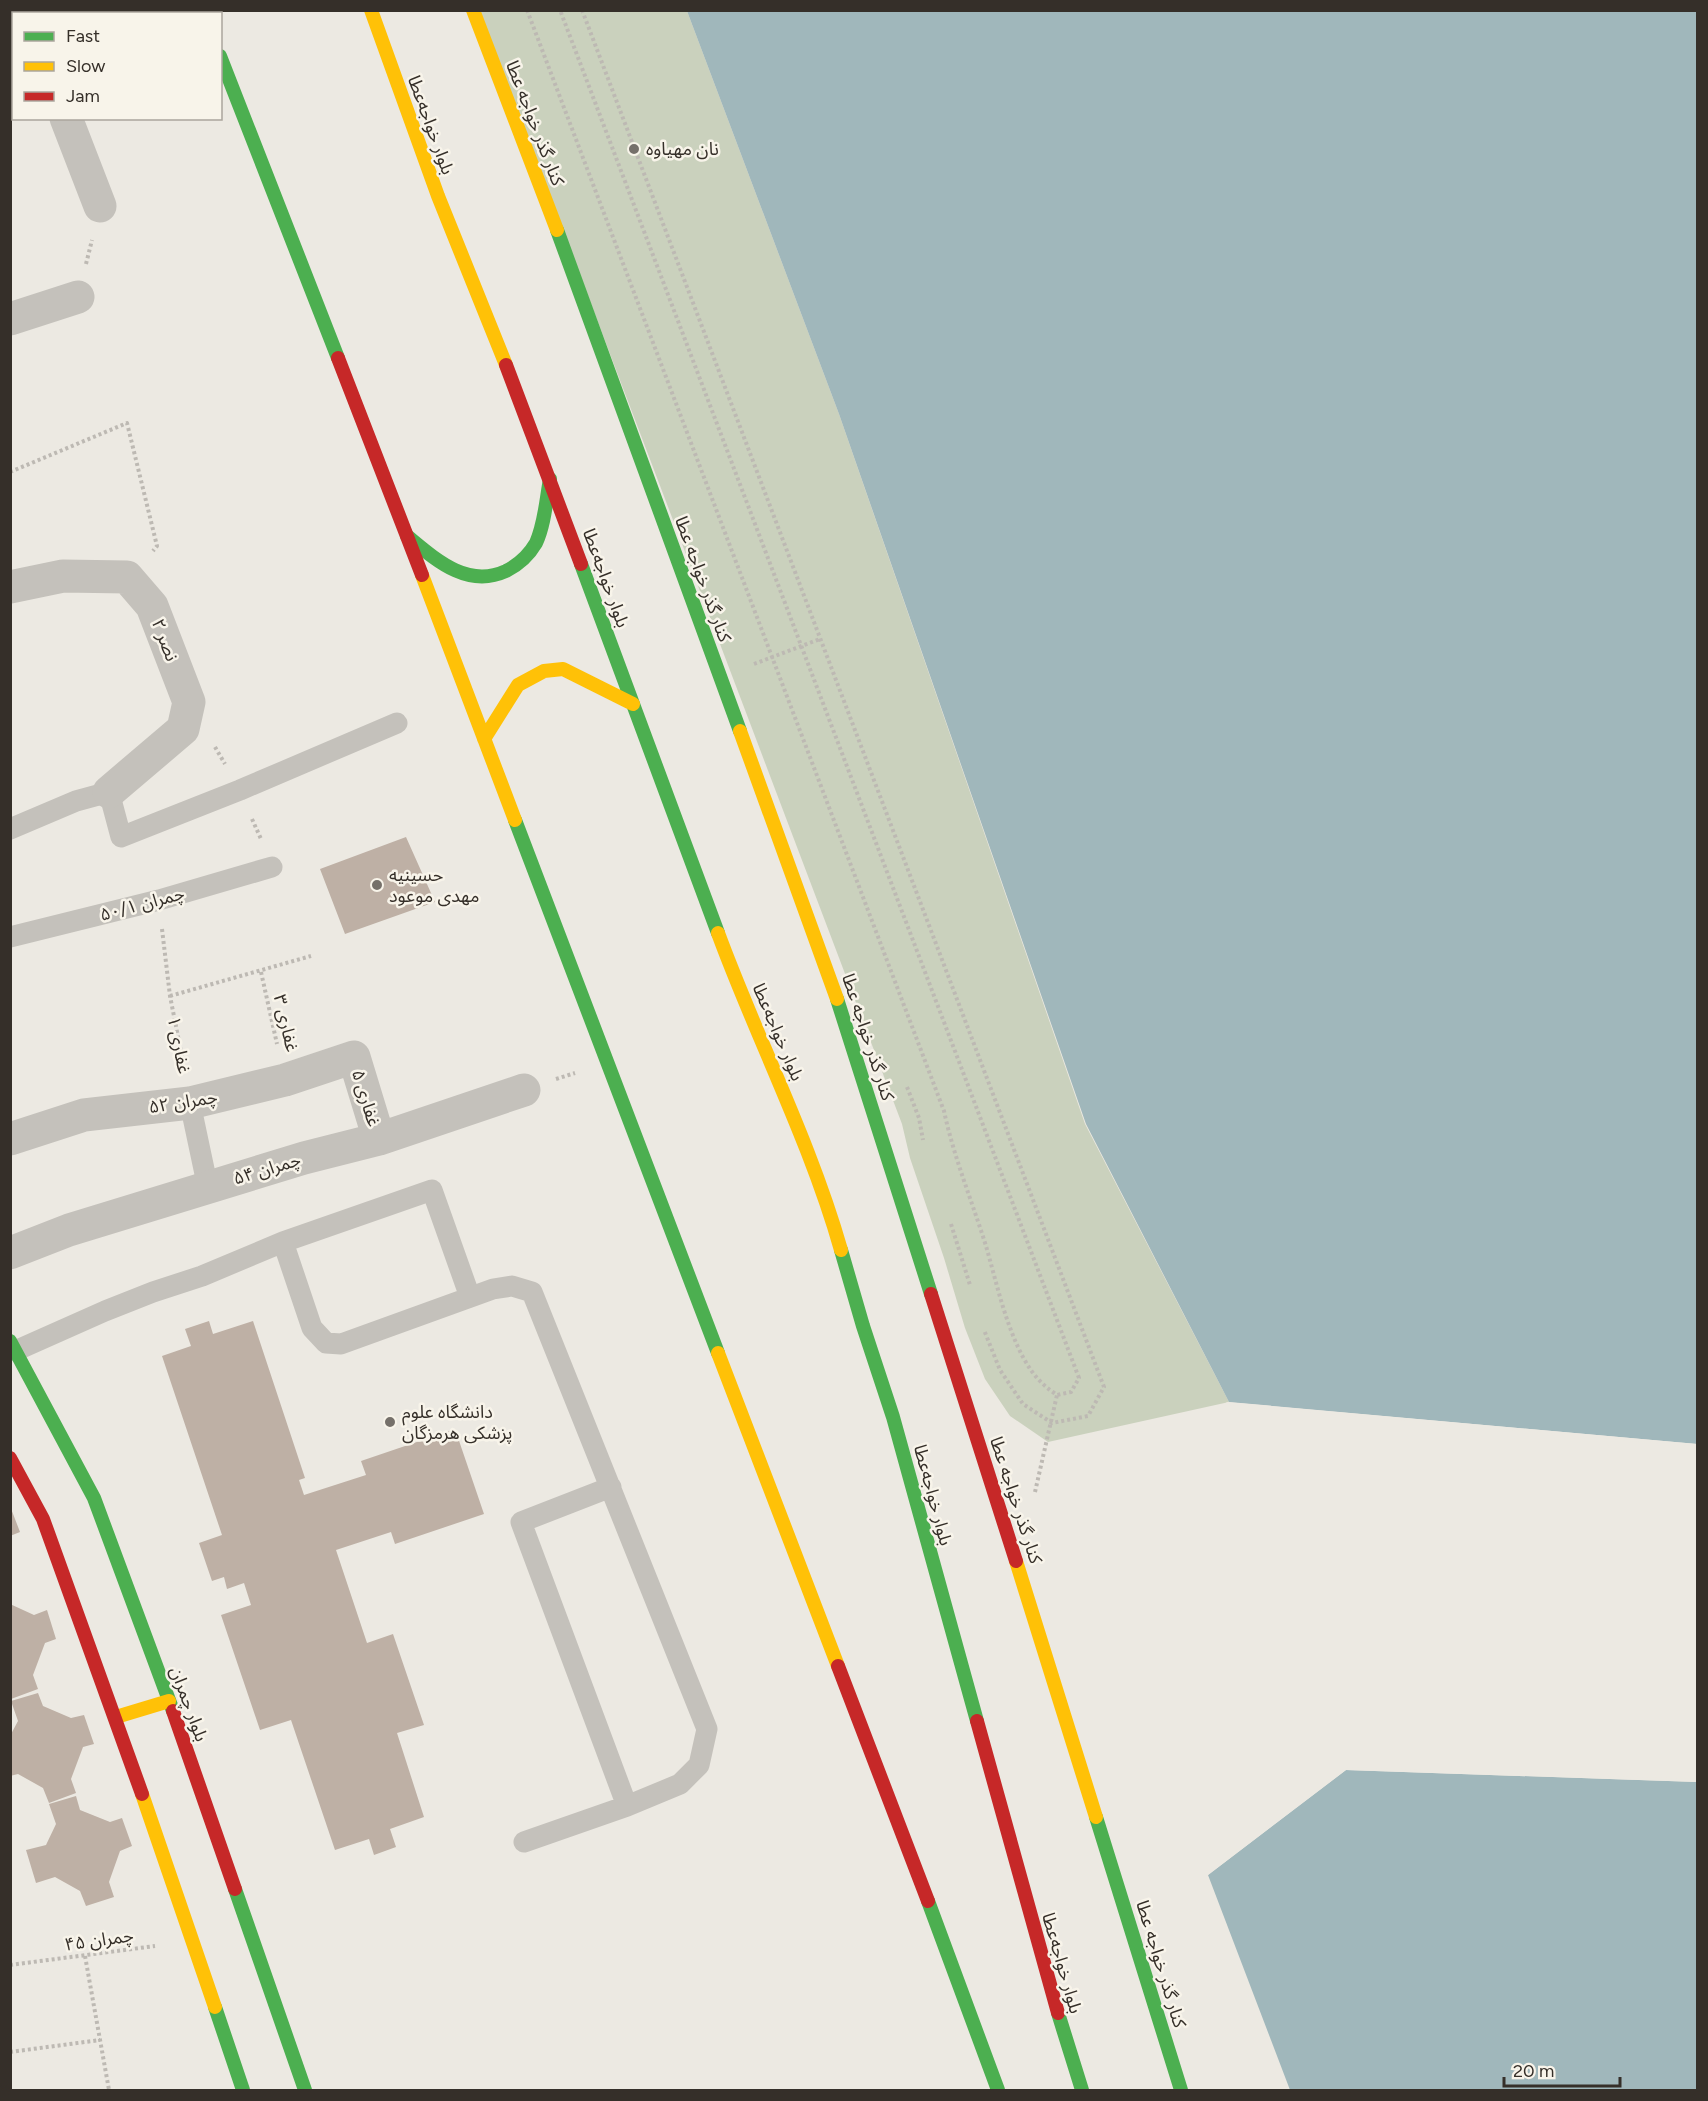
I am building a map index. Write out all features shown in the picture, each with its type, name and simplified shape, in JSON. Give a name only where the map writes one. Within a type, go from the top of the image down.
[{"type":"main road","name":"بلوار خواجه‌عطا","points":[[371,10],[438,196],[550,479],[730,965],[796,1123],[831,1215],[863,1326],[893,1417],[1050,1989],[1082,2091]]},
{"type":"main road","name":"کنار گذر خواجه عطا","points":[[474,10],[833,985],[1017,1563],[1181,2091]]},
{"type":"main road","points":[[222,61],[406,534],[927,1899],[998,2091]]},
{"type":"main road","points":[[406,534],[441,564],[461,574],[471,578],[503,573],[518,564],[537,540],[550,479]]},
{"type":"main road","points":[[484,739],[518,685],[544,671],[563,669],[633,704]]},
{"type":"main road","name":"بلوار چمران","points":[[13,1346],[94,1498],[169,1701],[305,2091]]},
{"type":"main road","points":[[10,1458],[43,1519],[116,1717],[243,2091]]},
{"type":"main road","points":[[116,1717],[169,1701]]},
{"type":"street","points":[[67,120],[100,206]]},
{"type":"street","points":[[10,319],[78,297]]},
{"type":"street","points":[[10,587],[63,576],[127,577]]},
{"type":"street","name":"نصر ۲","points":[[109,792],[183,729],[189,702],[152,606],[127,577]]},
{"type":"street","name":"چمران ۵۲","points":[[10,1139],[84,1115],[190,1103],[285,1080],[354,1057]]},
{"type":"street","name":"غفاری ۵","points":[[354,1057],[379,1139]]},
{"type":"street","name":"چمران ۵۴","points":[[10,1253],[69,1230],[304,1158],[379,1139],[524,1090]]},
{"type":"lane","points":[[10,830],[76,801],[109,792],[121,837],[240,790],[397,723]]},
{"type":"lane","name":"چمران ۵۰/۱","points":[[10,937],[159,900],[272,867]]},
{"type":"lane","points":[[190,1103],[208,1188]]},
{"type":"lane","points":[[13,1346],[153,1292],[212,1272],[283,1242],[432,1190],[470,1298]]},
{"type":"lane","points":[[283,1242],[312,1328],[326,1343],[341,1344],[493,1289],[512,1286],[532,1292],[611,1487],[707,1730],[699,1765],[680,1784],[627,1806],[524,1842]]},
{"type":"lane","points":[[611,1487],[521,1522],[627,1806]]},
{"type":"path","points":[[526,10],[944,1111],[952,1146],[986,1245],[1005,1314],[1023,1358],[1042,1385],[1057,1395],[1071,1392],[1079,1378],[560,10]]},
{"type":"path","points":[[582,10],[1104,1387]]},
{"type":"path","points":[[78,297],[100,206]]},
{"type":"path","points":[[10,472],[128,423],[157,546],[127,577]]},
{"type":"path","points":[[720,677],[820,639]]},
{"type":"path","name":"غفاری ۱","points":[[159,900],[170,996],[190,1103]]},
{"type":"path","points":[[170,996],[311,956]]},
{"type":"path","name":"غفاری ۳","points":[[261,972],[285,1080]]},
{"type":"path","points":[[524,1090],[607,1062]]},
{"type":"path","points":[[1034,1493],[1057,1395]]},
{"type":"path","name":"چمران ۴۵","points":[[10,1965],[192,1941]]},
{"type":"path","points":[[85,1956],[109,2091]]},
{"type":"path","points":[[10,2052],[100,2040]]},
{"type":"green space","points":[[480,11],[687,11],[839,414],[1085,1124],[1229,1402],[1048,1442],[1010,1416],[985,1379],[965,1328],[910,1158],[902,1124]]},
{"type":"water","points":[[687,11],[1697,11],[1697,1444],[1229,1402],[1086,1124],[839,414]]},
{"type":"water","points":[[1346,1770],[1697,1782],[1697,2090],[1290,2090],[1208,1875]]},
{"type":"pier","points":[[1226,1402],[1697,1444],[1698,1447],[1229,1405]]},
{"type":"pier","points":[[1345,1767],[1698,1779],[1698,1782],[1346,1770],[1208,1875],[1207,1872]]},
{"type":"building","name":"حسینیه مهدی موعود","points":[[406,837],[435,902],[345,934],[320,869]]},
{"type":"building","points":[[209,1321],[213,1334],[253,1321],[305,1478],[299,1480],[304,1495],[366,1475],[361,1461],[455,1429],[484,1514],[395,1544],[391,1532],[336,1550],[367,1643],[393,1634],[424,1725],[397,1733],[424,1817],[390,1829],[396,1847],[374,1855],[369,1839],[335,1850],[291,1720],[260,1730],[221,1615],[251,1605],[244,1583],[227,1589],[224,1577],[212,1581],[199,1543],[222,1535],[162,1356],[191,1346],[185,1329]]},
{"type":"building","points":[[10,1506],[20,1532],[10,1536]]},
{"type":"building","points":[[10,1604],[34,1615],[47,1610],[56,1639],[45,1643],[33,1675],[38,1689],[11,1699]]},
{"type":"building","points":[[38,1693],[43,1706],[71,1718],[84,1715],[94,1744],[83,1747],[71,1779],[76,1793],[49,1803],[43,1788],[18,1774],[10,1776],[10,1736],[18,1721],[11,1701]]},
{"type":"building","points":[[76,1796],[80,1810],[110,1822],[122,1818],[132,1846],[120,1851],[109,1882],[114,1897],[86,1906],[80,1891],[55,1877],[36,1883],[26,1850],[46,1845],[56,1824],[49,1804]]},
{"type":"traffic: fast","points":[[222,61],[338,358]]},
{"type":"traffic: fast","points":[[557,230],[740,731]]},
{"type":"traffic: fast","points":[[407,536],[440,562],[465,574],[492,576],[506,571],[523,559],[536,543],[550,479]]},
{"type":"traffic: fast","points":[[581,564],[718,933]]},
{"type":"traffic: fast","points":[[515,820],[718,1353]]},
{"type":"traffic: fast","points":[[837,999],[931,1294]]},
{"type":"traffic: fast","points":[[841,1250],[893,1417],[977,1721]]},
{"type":"traffic: fast","points":[[10,1341],[94,1498],[173,1711]]},
{"type":"traffic: fast","points":[[1096,1817],[1181,2090]]},
{"type":"traffic: fast","points":[[235,1889],[305,2090]]},
{"type":"traffic: fast","points":[[928,1901],[998,2090]]},
{"type":"traffic: fast","points":[[215,2007],[243,2090]]},
{"type":"traffic: fast","points":[[1058,2013],[1082,2090]]},
{"type":"traffic: slow","points":[[371,10],[438,196],[506,365]]},
{"type":"traffic: slow","points":[[473,10],[557,230]]},
{"type":"traffic: slow","points":[[422,575],[515,820]]},
{"type":"traffic: slow","points":[[484,739],[518,685],[544,671],[563,669],[633,704]]},
{"type":"traffic: slow","points":[[740,731],[837,999]]},
{"type":"traffic: slow","points":[[718,933],[799,1130],[841,1250]]},
{"type":"traffic: slow","points":[[718,1353],[838,1666]]},
{"type":"traffic: slow","points":[[1016,1561],[1096,1817]]},
{"type":"traffic: slow","points":[[116,1717],[169,1701]]},
{"type":"traffic: slow","points":[[142,1794],[215,2007]]},
{"type":"traffic: jam","points":[[338,358],[422,575]]},
{"type":"traffic: jam","points":[[506,365],[581,564]]},
{"type":"traffic: jam","points":[[931,1294],[1016,1561]]},
{"type":"traffic: jam","points":[[10,1458],[43,1519],[142,1794]]},
{"type":"traffic: jam","points":[[838,1666],[928,1901]]},
{"type":"traffic: jam","points":[[173,1711],[235,1889]]},
{"type":"traffic: jam","points":[[977,1721],[1058,2013]]},
{"type":"place","name":"نان مهیاوه","points":[[634,149]]},
{"type":"place","name":"حسینیه مهدی موعود","points":[[377,885]]},
{"type":"place","name":"دانشگاه علوم پزشکی هرمزگان","points":[[390,1422]]}]
